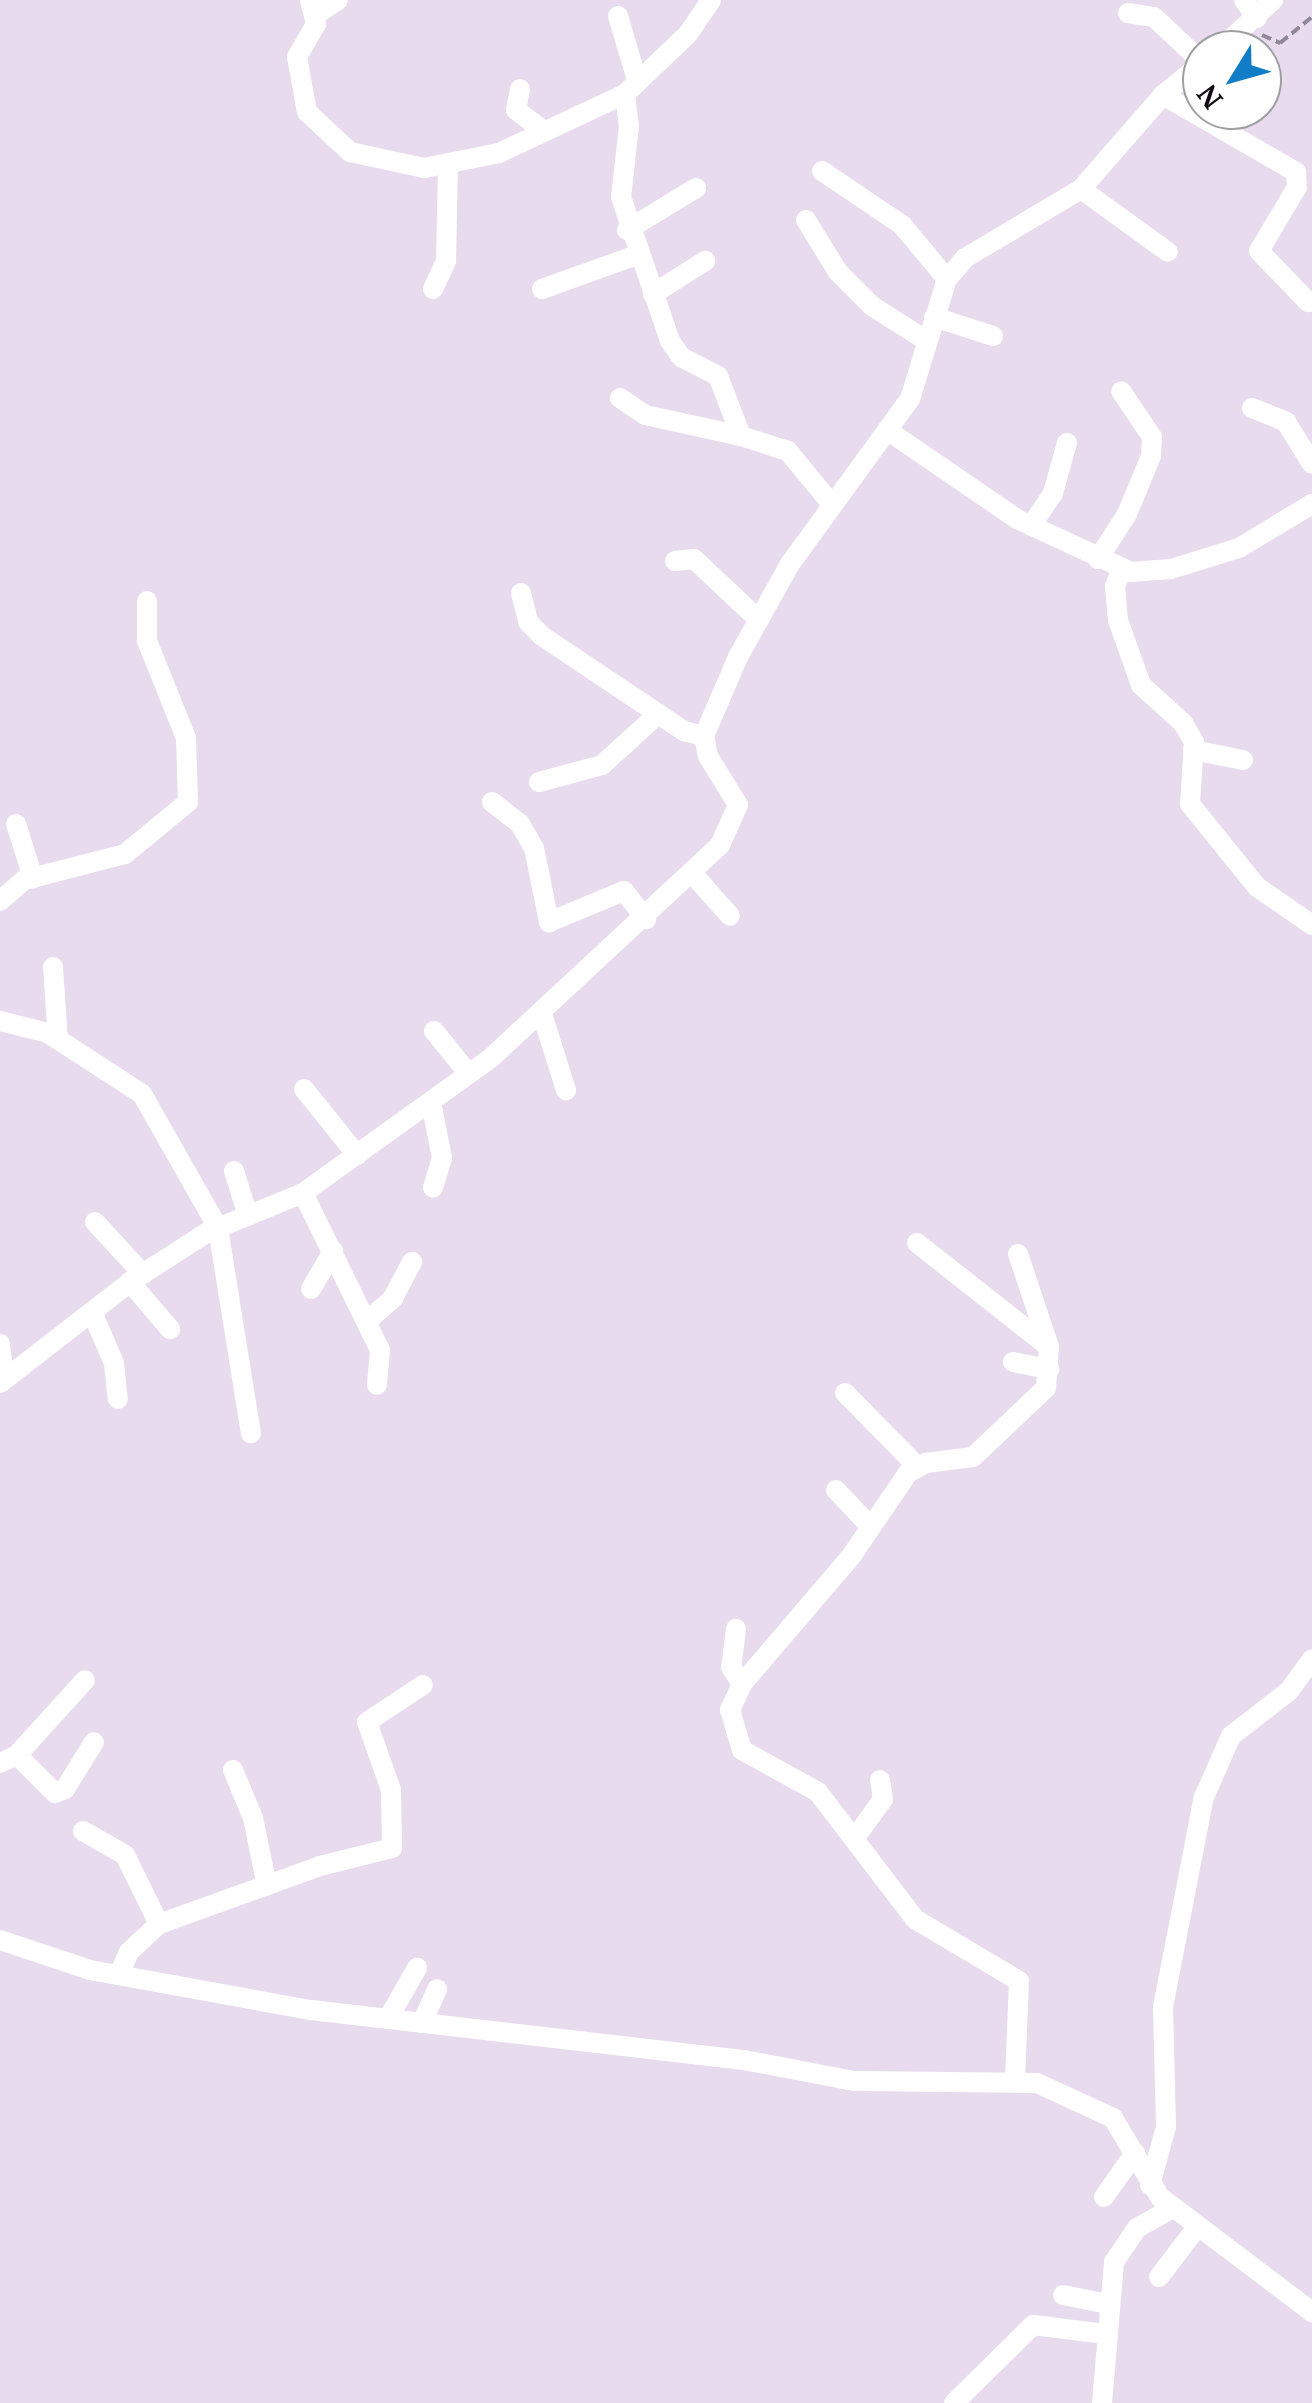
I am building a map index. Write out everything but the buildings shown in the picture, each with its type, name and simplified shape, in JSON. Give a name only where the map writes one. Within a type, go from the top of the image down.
[{"type":"street","points":[[338,0],[312,8],[297,57],[303,100],[318,128],[374,162],[448,165],[545,132],[631,87],[688,34],[712,0]]},
{"type":"street","points":[[1244,0],[1252,23]]},
{"type":"street","points":[[1243,30],[1273,0]]},
{"type":"street","points":[[1128,13],[1154,17],[1182,44]]},
{"type":"street","points":[[618,16],[631,87],[630,126],[620,181],[627,230],[676,354],[718,376],[742,436]]},
{"type":"street","points":[[2,1381],[136,1278],[218,1228],[303,1193],[469,1074],[646,920],[734,827],[738,805],[708,756],[704,736],[759,620],[830,502],[910,398],[948,279],[964,258],[1082,188],[1162,95],[1182,79]]},
{"type":"street","points":[[520,89],[516,110],[545,132]]},
{"type":"street","points":[[1162,95],[1296,172],[1297,186],[1259,252],[1308,302]]},
{"type":"street","points":[[433,289],[448,248],[448,165]]},
{"type":"street","points":[[822,171],[902,224],[948,279]]},
{"type":"street","points":[[627,230],[696,188]]},
{"type":"street","points":[[1082,188],[1168,252]]},
{"type":"street","points":[[806,220],[850,284],[927,341]]},
{"type":"street","points":[[542,290],[637,255]]},
{"type":"street","points":[[653,294],[705,261]]},
{"type":"street","points":[[934,317],[994,336]]},
{"type":"street","points":[[1098,559],[1128,514],[1152,456],[1152,437],[1121,391]]},
{"type":"street","points":[[620,398],[645,415],[742,436],[788,451],[830,502]]},
{"type":"street","points":[[1252,408],[1286,422],[1312,464]]},
{"type":"street","points":[[887,430],[957,484],[1031,526],[1122,569],[1149,573],[1239,548],[1312,504]]},
{"type":"street","points":[[1031,526],[1054,493],[1067,444]]},
{"type":"street","points":[[675,561],[694,559],[759,620]]},
{"type":"street","points":[[1122,569],[1114,594],[1132,662],[1149,698],[1190,732],[1190,804],[1258,887],[1312,925]]},
{"type":"street","points":[[521,593],[528,622],[542,636],[658,714],[704,736]]},
{"type":"street","points":[[0,901],[14,884],[126,854],[188,802],[186,738],[147,642],[147,601]]},
{"type":"street","points":[[539,782],[602,765],[658,714]]},
{"type":"street","points":[[1193,750],[1244,760]]},
{"type":"street","points":[[492,802],[520,824],[534,848],[550,922],[624,891],[646,920]]},
{"type":"street","points":[[16,824],[33,878]]},
{"type":"street","points":[[692,873],[730,916]]},
{"type":"street","points":[[53,967],[58,1040]]},
{"type":"street","points":[[542,1014],[566,1090]]},
{"type":"street","points":[[0,1021],[58,1040],[136,1087],[218,1228],[251,1433]]},
{"type":"street","points":[[434,1032],[469,1074]]},
{"type":"street","points":[[304,1089],[357,1155]]},
{"type":"street","points":[[431,1102],[442,1158],[433,1188]]},
{"type":"street","points":[[234,1171],[248,1216]]},
{"type":"street","points":[[303,1193],[367,1321],[383,1362],[377,1384]]},
{"type":"street","points":[[94,1222],[170,1328]]},
{"type":"street","points":[[918,1243],[1049,1346]]},
{"type":"street","points":[[311,1290],[333,1250]]},
{"type":"street","points":[[1015,2080],[1019,1981],[915,1919],[857,1836],[818,1792],[742,1750],[730,1710],[742,1684],[917,1466],[964,1460],[984,1450],[1046,1388],[1049,1346],[1018,1254]]},
{"type":"street","points":[[367,1321],[393,1298],[412,1262]]},
{"type":"street","points":[[92,1312],[114,1363],[118,1399]]},
{"type":"street","points":[[0,1344],[2,1381]]},
{"type":"street","points":[[1013,1362],[1049,1369]]},
{"type":"street","points":[[845,1393],[917,1466]]},
{"type":"street","points":[[836,1490],[871,1527]]},
{"type":"street","points":[[736,1630],[732,1668],[742,1684]]},
{"type":"street","points":[[1150,2185],[1166,2127],[1164,2007],[1204,1797],[1231,1736],[1289,1691],[1312,1659]]},
{"type":"street","points":[[86,1680],[8,1759],[55,1794],[65,1789],[94,1742]]},
{"type":"street","points":[[119,1975],[128,1952],[159,1924],[392,1848],[391,1790],[368,1722],[423,1684]]},
{"type":"street","points":[[233,1770],[253,1818],[268,1886]]},
{"type":"street","points":[[857,1836],[883,1800],[880,1780]]},
{"type":"street","points":[[83,1831],[125,1854],[159,1924]]},
{"type":"street","points":[[0,1940],[119,1975],[388,2019],[744,2060],[854,2080],[1015,2080],[1045,2085],[1114,2118],[1150,2185],[1174,2208],[1312,2312]]},
{"type":"street","points":[[388,2019],[417,1968]]},
{"type":"street","points":[[422,2023],[437,1988]]},
{"type":"street","points":[[1104,2198],[1135,2153]]},
{"type":"street","points":[[1102,2403],[1108,2304],[1120,2249],[1138,2228],[1174,2208]]},
{"type":"street","points":[[1158,2277],[1198,2226]]},
{"type":"street","points":[[1063,2296],[1108,2304]]},
{"type":"street","points":[[954,2403],[1033,2325],[1106,2334]]},
{"type":"path","points":[[1252,23],[1280,43],[1312,17]]}]
